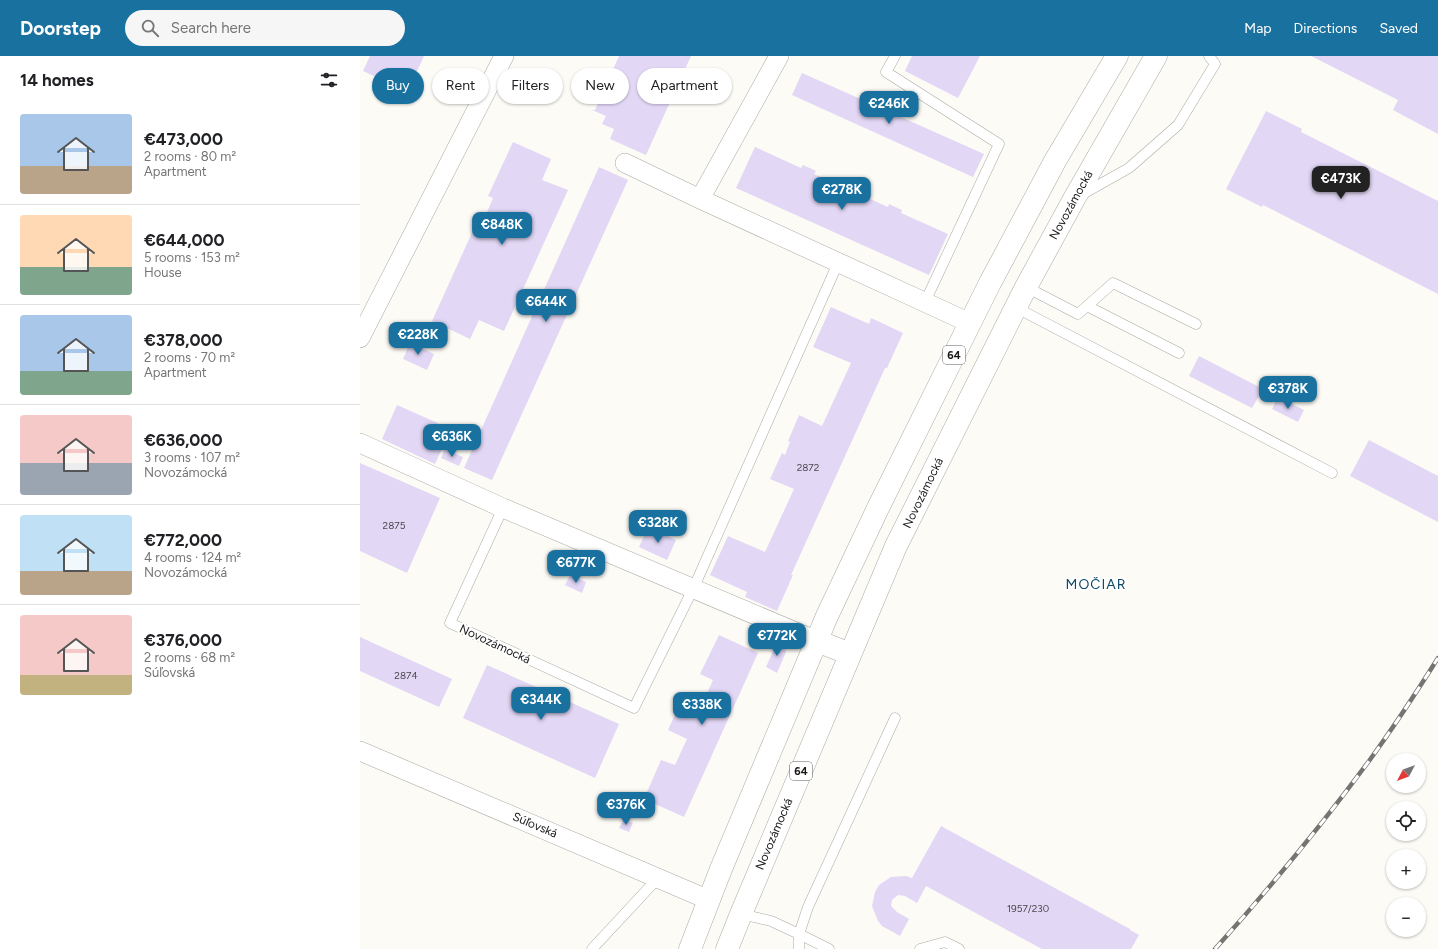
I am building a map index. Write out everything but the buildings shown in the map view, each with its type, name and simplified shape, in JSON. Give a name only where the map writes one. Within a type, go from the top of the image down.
[{"type":"main road","name":"64","points":[[690,949],[721,869],[817,640],[878,508],[970,323],[1055,161],[1117,56]]},
{"type":"main road","name":"Novozámocká","points":[[727,949],[896,546],[1015,307],[1074,199],[1156,56]]},
{"type":"main road","points":[[817,640],[850,654]]},
{"type":"main road","points":[[709,900],[741,914]]},
{"type":"street","points":[[360,338],[504,56]]},
{"type":"street","points":[[700,199],[779,56]]},
{"type":"street","points":[[626,163],[700,199],[970,323]]},
{"type":"street","points":[[360,443],[503,508],[817,640]]},
{"type":"street","name":"Súľovská","points":[[360,751],[659,877],[709,900]]},
{"type":"lane","points":[[895,56],[886,72],[999,144],[924,302]]},
{"type":"lane","points":[[1074,199],[1129,168],[1178,125],[1215,64],[1209,56]]},
{"type":"lane","points":[[694,587],[838,263]]},
{"type":"lane","points":[[1026,287],[1078,314],[1113,283],[1196,324]]},
{"type":"lane","points":[[1087,306],[1179,353]]},
{"type":"lane","points":[[1015,307],[1332,473]]},
{"type":"lane","name":"Novozámocká","points":[[503,508],[450,623],[634,708],[694,587]]},
{"type":"lane","points":[[798,949],[799,934],[808,907],[895,718]]},
{"type":"lane","points":[[592,949],[659,877]]},
{"type":"lane","points":[[741,914],[771,921],[829,949]]},
{"type":"lane","points":[[920,949],[945,942],[959,949]]},
{"type":"railway","points":[[1215,949],[1294,857],[1351,785],[1396,723],[1438,658]]},
{"type":"district","name":"MOČIAR","points":[[1096,584]]}]
